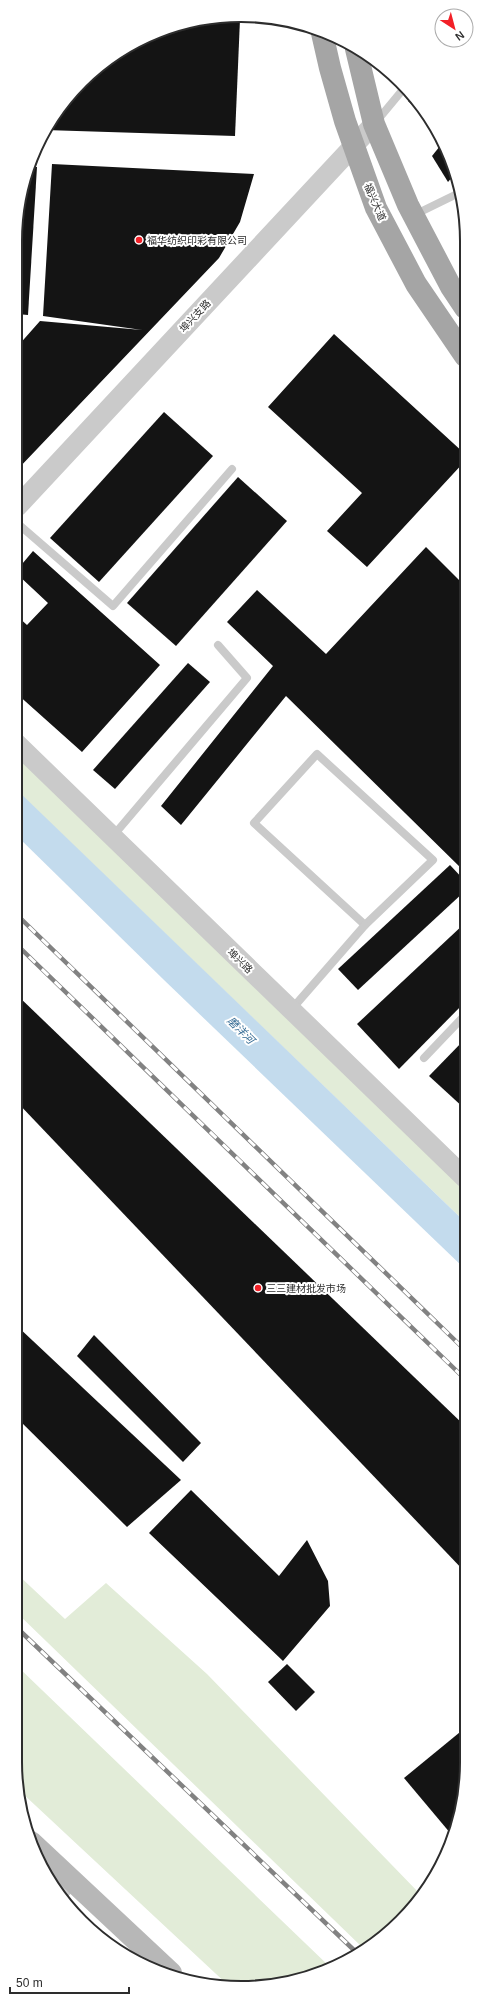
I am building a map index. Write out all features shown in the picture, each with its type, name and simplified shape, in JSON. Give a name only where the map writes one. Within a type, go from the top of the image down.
[{"type":"main road","name":"福兴大道","points":[[323,38],[330,68],[353,145],[376,208],[416,284],[460,349]]},
{"type":"main road","points":[[358,56],[374,124],[414,215],[451,287],[460,300]]},
{"type":"main road","points":[[46,1861],[66,1887],[162,1966]]},
{"type":"street","name":"埠兴支路","points":[[22,502],[374,124]]},
{"type":"street","name":"埠兴路","points":[[22,749],[460,1173]]},
{"type":"lane","points":[[374,124],[401,92]]},
{"type":"lane","points":[[414,215],[455,195]]},
{"type":"lane","points":[[22,528],[113,606],[232,469]]},
{"type":"lane","points":[[112,837],[247,678],[218,645]]},
{"type":"lane","points":[[291,1010],[365,925],[433,860],[317,754],[254,823],[365,925]]},
{"type":"lane","points":[[424,1058],[460,1020]]},
{"type":"green space","points":[[22,754],[460,1179],[460,1217],[22,796]]},
{"type":"green space","points":[[22,1579],[65,1619],[106,1583],[207,1674],[418,1891],[396,1917],[360,1946],[22,1618]]},
{"type":"green space","points":[[22,1671],[326,1963],[298,1974],[284,1977],[255,1981],[223,1980],[25,1795],[22,1776]]},
{"type":"water","name":"磨洋河","points":[[22,795],[460,1217],[460,1264],[164,980],[22,841]]},
{"type":"building","points":[[227,22],[240,22],[235,136],[52,130],[67,108],[86,86],[108,67],[132,51],[157,39],[184,29]]},
{"type":"building","points":[[439,148],[451,179],[448,182],[432,156]]},
{"type":"building","name":"福华纺织印彩有限公司","points":[[52,164],[254,174],[240,222],[219,258],[22,465],[22,341],[40,321],[142,330],[43,316]]},
{"type":"building","points":[[35,167],[37,167],[28,315],[22,314],[22,227],[29,184]]},
{"type":"building","points":[[334,334],[460,449],[460,466],[367,567],[327,531],[362,493],[268,407]]},
{"type":"building","points":[[164,412],[213,456],[99,582],[50,538]]},
{"type":"building","points":[[238,477],[287,521],[176,646],[127,603]]},
{"type":"building","points":[[426,547],[460,581],[460,867],[286,696],[181,825],[161,806],[273,666],[227,622],[257,590],[326,654]]},
{"type":"building","points":[[33,551],[160,665],[82,752],[22,698],[22,620],[27,625],[48,603],[22,579],[22,564]]},
{"type":"building","points":[[188,663],[210,682],[115,789],[93,770]]},
{"type":"building","points":[[450,865],[460,876],[460,896],[358,990],[338,969]]},
{"type":"building","points":[[460,928],[460,1007],[399,1069],[357,1024]]},
{"type":"building","name":"三三建材批发市场","points":[[22,1000],[460,1421],[460,1567],[22,1107]]},
{"type":"building","points":[[460,1044],[460,1104],[429,1076]]},
{"type":"building","points":[[22,1331],[181,1480],[127,1527],[22,1423]]},
{"type":"building","points":[[94,1335],[201,1443],[183,1462],[77,1356]]},
{"type":"building","points":[[191,1490],[279,1576],[307,1540],[328,1581],[330,1606],[283,1661],[149,1533]]},
{"type":"building","points":[[287,1664],[315,1692],[296,1711],[268,1682]]},
{"type":"building","points":[[460,1732],[460,1776],[456,1805],[448,1831],[404,1778]]},
{"type":"railway","points":[[22,920],[460,1345]]},
{"type":"railway","points":[[22,950],[460,1374]]},
{"type":"railway","points":[[22,1633],[354,1950]]},
{"type":"place","name":"福华纺织印彩有限公司","points":[[139,240]]},
{"type":"place","name":"三三建材批发市场","points":[[258,1288]]}]
